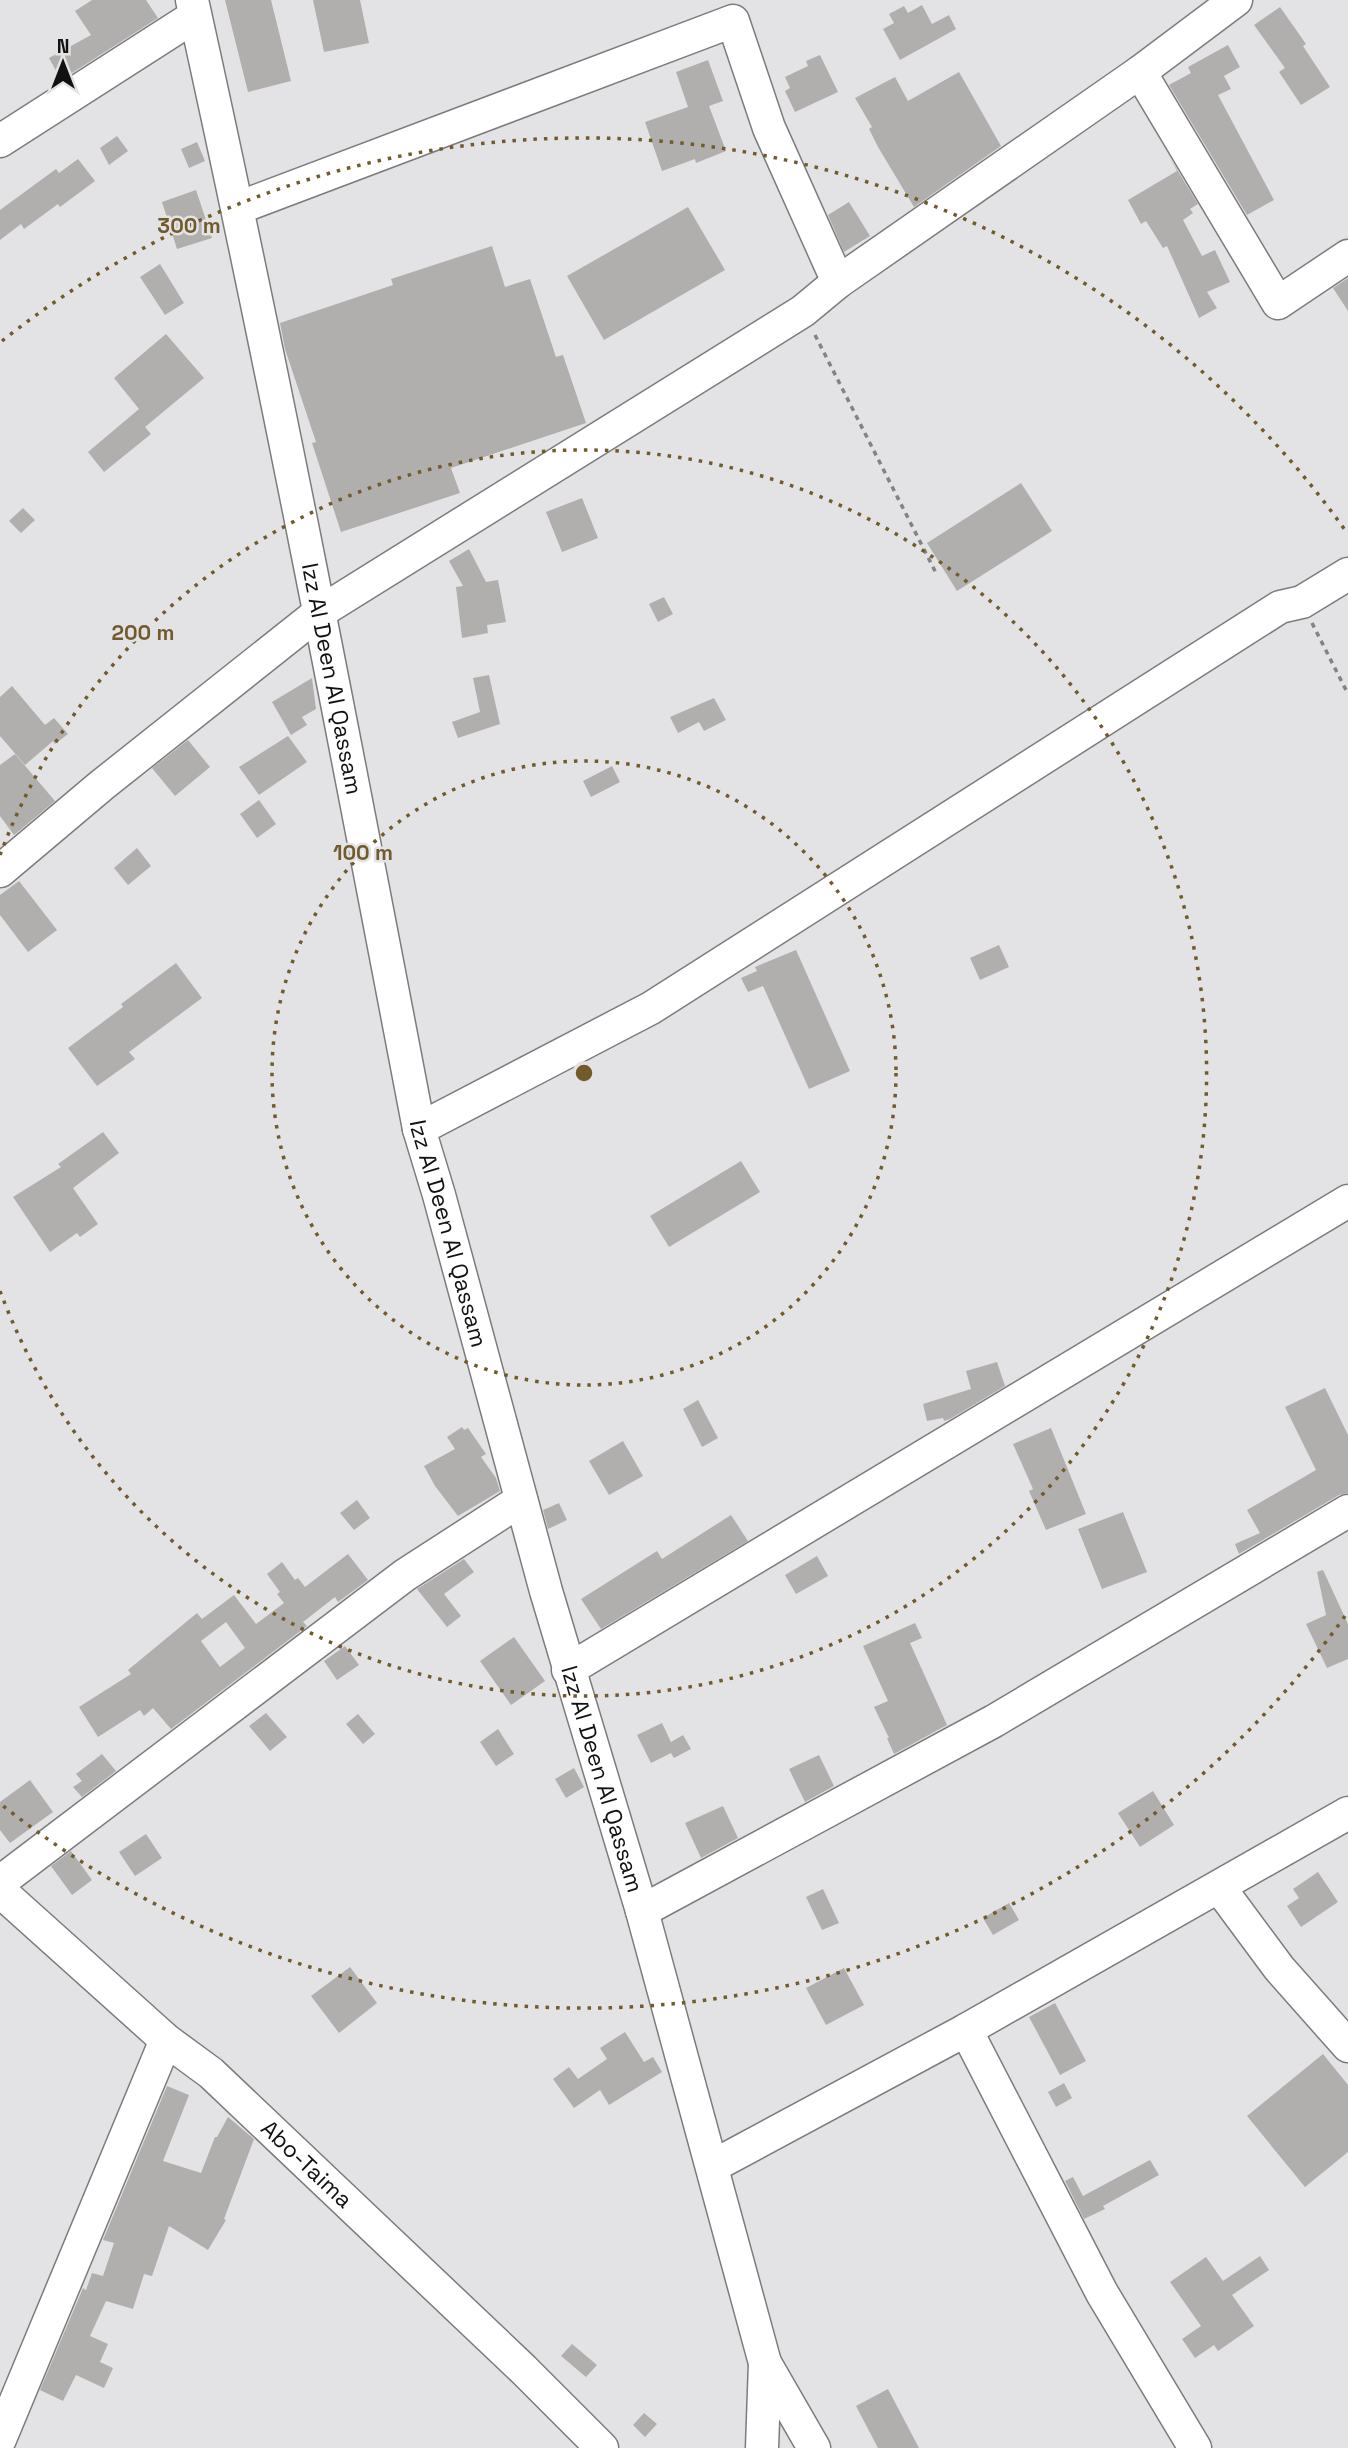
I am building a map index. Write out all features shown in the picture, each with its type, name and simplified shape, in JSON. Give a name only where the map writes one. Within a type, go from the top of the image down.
[{"type":"street","points":[[0,871],[102,785],[320,612],[803,311],[838,282],[1140,72],[1219,5]]},
{"type":"street","points":[[0,141],[194,8]]},
{"type":"street","name":"Izz Al Deen Al Qassam","points":[[194,8],[238,208],[320,612],[419,1129],[443,1208],[568,1670],[642,1912],[765,2363],[762,2448]]},
{"type":"street","points":[[238,208],[733,21],[769,128],[838,282]]},
{"type":"street","points":[[1140,72],[1278,303],[1348,256]]},
{"type":"street","points":[[419,1129],[651,1008],[1280,607],[1302,602],[1348,574]]},
{"type":"street","points":[[568,1670],[1348,1201]]},
{"type":"street","points":[[0,1882],[405,1575],[521,1500]]},
{"type":"street","points":[[642,1912],[994,1721],[1348,1511]]},
{"type":"street","points":[[713,2166],[966,2030],[1348,1813]]},
{"type":"street","points":[[1219,1887],[1279,1968],[1348,2046]]},
{"type":"street","name":"Abo-Taima","points":[[0,1891],[166,2040],[221,2082],[602,2448]]},
{"type":"street","points":[[966,2030],[1102,2293],[1195,2448]]},
{"type":"street","points":[[0,2439],[166,2040]]},
{"type":"street","points":[[765,2363],[814,2448]]},
{"type":"path","points":[[803,311],[937,575]]},
{"type":"path","points":[[1302,602],[1348,694]]},
{"type":"building","points":[[92,0],[146,0],[158,18],[61,80],[49,58],[91,35],[75,11]]},
{"type":"building","points":[[225,0],[271,0],[291,81],[248,92]]},
{"type":"building","points":[[313,0],[360,0],[369,43],[324,52]]},
{"type":"building","points":[[922,5],[932,24],[949,15],[956,29],[900,60],[883,29],[894,23],[889,14],[904,6],[908,13]]},
{"type":"building","points":[[1280,7],[1306,44],[1303,46],[1330,87],[1301,105],[1279,72],[1285,68],[1254,25]]},
{"type":"building","points":[[1228,45],[1240,67],[1224,76],[1231,89],[1218,95],[1274,200],[1247,215],[1169,85],[1191,73],[1188,67]]},
{"type":"building","points":[[820,55],[838,92],[795,112],[785,91],[790,88],[785,77],[808,66],[806,61]]},
{"type":"building","points":[[708,60],[723,101],[709,106],[726,151],[696,163],[695,159],[662,171],[645,122],[688,107],[676,72]]},
{"type":"building","points":[[959,72],[1001,146],[914,207],[878,147],[869,129],[872,127],[855,98],[895,77],[908,101]]},
{"type":"building","points":[[117,136],[128,151],[109,165],[100,148]]},
{"type":"building","points":[[197,142],[205,161],[189,168],[181,149]]},
{"type":"building","points":[[1170,158],[1198,204],[1190,209],[1193,213],[1183,220],[1202,256],[1215,250],[1230,282],[1207,292],[1217,308],[1199,318],[1167,246],[1163,248],[1146,221],[1141,224],[1128,200],[1177,171]]},
{"type":"building","points":[[78,159],[95,181],[60,207],[58,204],[24,229],[21,224],[0,240],[0,210],[56,169],[59,173]]},
{"type":"building","points":[[196,190],[212,238],[177,249],[162,202]]},
{"type":"building","points":[[849,202],[870,236],[844,252],[828,215]]},
{"type":"building","points":[[688,207],[725,270],[604,340],[567,276]]},
{"type":"building","points":[[492,246],[505,287],[530,279],[556,357],[563,355],[586,423],[451,468],[460,493],[341,532],[312,443],[316,442],[285,349],[280,323],[393,285],[391,279]]},
{"type":"building","points":[[160,264],[184,303],[165,315],[140,277]]},
{"type":"building","points":[[1348,278],[1348,311],[1333,288]]},
{"type":"building","points":[[166,334],[204,378],[145,427],[151,434],[104,472],[88,452],[139,409],[114,378]]},
{"type":"building","points":[[1021,483],[1052,531],[957,591],[927,543]]},
{"type":"building","points":[[582,498],[598,538],[562,552],[546,512]]},
{"type":"building","points":[[23,508],[35,520],[21,533],[9,521]]},
{"type":"building","points":[[469,549],[486,582],[498,580],[506,622],[487,625],[488,633],[462,638],[456,587],[463,586],[449,561]]},
{"type":"building","points":[[664,597],[673,614],[658,622],[649,604]]},
{"type":"building","points":[[489,675],[500,724],[458,738],[452,722],[480,712],[473,678]]},
{"type":"building","points":[[312,678],[316,709],[302,717],[307,725],[291,735],[272,702]]},
{"type":"building","points":[[12,686],[45,725],[54,718],[68,734],[55,744],[53,741],[25,765],[0,736],[0,697]]},
{"type":"building","points":[[714,698],[726,720],[704,731],[699,722],[678,733],[670,717]]},
{"type":"building","points":[[288,736],[307,762],[259,795],[239,767]]},
{"type":"building","points":[[188,740],[210,767],[175,796],[152,768]]},
{"type":"building","points":[[15,754],[55,801],[14,835],[0,816],[0,765]]},
{"type":"building","points":[[612,766],[620,782],[591,797],[583,781]]},
{"type":"building","points":[[259,800],[276,824],[257,838],[240,814]]},
{"type":"building","points":[[137,848],[151,866],[128,885],[114,868]]},
{"type":"building","points":[[19,881],[57,930],[28,952],[0,915],[0,895]]},
{"type":"building","points":[[999,945],[1009,967],[980,980],[970,958]]},
{"type":"building","points":[[796,950],[850,1071],[809,1089],[763,986],[748,992],[741,978],[757,971],[755,967]]},
{"type":"building","points":[[176,963],[202,998],[129,1052],[135,1059],[97,1086],[68,1048]]},
{"type":"building","points":[[103,1132],[119,1153],[73,1188],[98,1224],[80,1237],[77,1233],[50,1252],[13,1197],[61,1167],[58,1164]]},
{"type":"building","points":[[741,1161],[760,1192],[669,1247],[650,1216]]},
{"type":"building","points":[[997,1362],[1005,1386],[950,1419],[927,1421],[923,1404],[971,1389],[966,1371]]},
{"type":"building","points":[[1325,1388],[1348,1435],[1348,1493],[1339,1495],[1239,1554],[1235,1544],[1260,1533],[1247,1510],[1316,1470],[1285,1407]]},
{"type":"building","points":[[698,1400],[718,1438],[702,1447],[683,1409]]},
{"type":"building","points":[[462,1427],[464,1430],[468,1428],[486,1454],[481,1457],[496,1478],[500,1491],[458,1516],[435,1486],[424,1466],[455,1449],[447,1437]]},
{"type":"building","points":[[1051,1428],[1086,1514],[1046,1530],[1029,1491],[1033,1489],[1013,1444]]},
{"type":"building","points":[[623,1441],[643,1476],[609,1495],[589,1461]]},
{"type":"building","points":[[357,1500],[370,1518],[354,1530],[340,1513]]},
{"type":"building","points":[[559,1503],[567,1520],[548,1529],[543,1510]]},
{"type":"building","points":[[1123,1512],[1147,1572],[1102,1589],[1078,1529]]},
{"type":"building","points":[[731,1515],[748,1541],[601,1629],[581,1599],[657,1551],[662,1559]]},
{"type":"building","points":[[348,1554],[368,1580],[338,1602],[335,1597],[303,1622],[307,1626],[171,1729],[153,1708],[144,1716],[140,1710],[98,1737],[79,1707],[131,1674],[128,1670],[197,1613],[202,1619],[234,1595],[256,1624],[284,1603],[277,1594],[280,1592],[267,1574],[282,1562],[295,1580],[298,1578],[305,1587]],"holes":[[[226,1622],[245,1648],[220,1667],[201,1641]]]},
{"type":"building","points":[[817,1556],[828,1576],[796,1594],[785,1575]]},
{"type":"building","points":[[464,1559],[474,1572],[444,1594],[461,1616],[447,1627],[417,1589]]},
{"type":"building","points":[[1323,1570],[1348,1624],[1348,1659],[1327,1668],[1306,1624],[1326,1615],[1317,1572]]},
{"type":"building","points":[[915,1623],[922,1638],[910,1643],[947,1725],[894,1754],[874,1707],[888,1701],[863,1646]]},
{"type":"building","points":[[514,1637],[545,1681],[511,1705],[480,1661]]},
{"type":"building","points":[[345,1646],[359,1665],[337,1680],[324,1661]]},
{"type":"building","points":[[266,1713],[287,1737],[270,1751],[249,1726]]},
{"type":"building","points":[[358,1714],[375,1734],[363,1744],[346,1724]]},
{"type":"building","points":[[662,1723],[671,1742],[683,1735],[691,1749],[674,1758],[671,1753],[651,1763],[637,1735]]},
{"type":"building","points":[[498,1729],[514,1754],[496,1766],[480,1742]]},
{"type":"building","points":[[102,1754],[116,1771],[82,1797],[73,1787],[82,1781],[76,1774]]},
{"type":"building","points":[[819,1755],[834,1786],[805,1802],[789,1769]]},
{"type":"building","points":[[574,1768],[584,1787],[566,1798],[555,1779]]},
{"type":"building","points":[[30,1780],[53,1812],[10,1843],[0,1830],[0,1802]]},
{"type":"building","points":[[1153,1791],[1174,1825],[1140,1847],[1118,1813]]},
{"type":"building","points":[[723,1806],[738,1838],[701,1858],[685,1823]]},
{"type":"building","points":[[146,1834],[162,1858],[135,1876],[119,1852]]},
{"type":"building","points":[[71,1851],[92,1880],[72,1895],[51,1866]]},
{"type":"building","points":[[1318,1872],[1338,1902],[1301,1927],[1287,1906],[1299,1898],[1293,1889]]},
{"type":"building","points":[[823,1889],[839,1923],[822,1930],[806,1897]]},
{"type":"building","points":[[1009,1903],[1019,1920],[993,1935],[983,1918]]},
{"type":"building","points":[[350,1967],[377,2003],[339,2033],[311,1996]]},
{"type":"building","points":[[844,1968],[864,2005],[826,2025],[806,1988]]},
{"type":"building","points":[[1055,2003],[1086,2061],[1060,2075],[1029,2017]]},
{"type":"building","points":[[625,2032],[644,2062],[653,2057],[662,2072],[609,2105],[600,2090],[574,2108],[553,2079],[569,2067],[578,2079],[607,2059],[600,2048]]},
{"type":"building","points":[[1323,2054],[1348,2085],[1348,2152],[1305,2187],[1247,2116]]},
{"type":"building","points":[[1064,2083],[1072,2098],[1056,2107],[1048,2092]]},
{"type":"building","points":[[167,2086],[189,2095],[163,2161],[201,2173],[215,2137],[228,2117],[254,2139],[224,2219],[226,2220],[208,2250],[169,2226],[152,2276],[144,2274],[133,2309],[106,2301],[90,2336],[108,2344],[100,2362],[113,2368],[104,2388],[76,2375],[63,2401],[40,2390],[83,2288],[86,2290],[92,2273],[103,2276],[114,2243],[103,2240]]},
{"type":"building","points":[[1150,2160],[1159,2175],[1084,2219],[1065,2181],[1073,2177],[1083,2196]]},
{"type":"building","points":[[1260,2256],[1269,2270],[1232,2295],[1254,2326],[1218,2351],[1214,2345],[1195,2358],[1182,2339],[1201,2326],[1170,2282],[1206,2257],[1223,2281]]},
{"type":"building","points":[[572,2344],[597,2365],[586,2377],[561,2356]]},
{"type":"building","points":[[888,2389],[919,2448],[878,2448],[856,2406]]},
{"type":"building","points":[[644,2413],[657,2424],[645,2437],[633,2425]]}]
